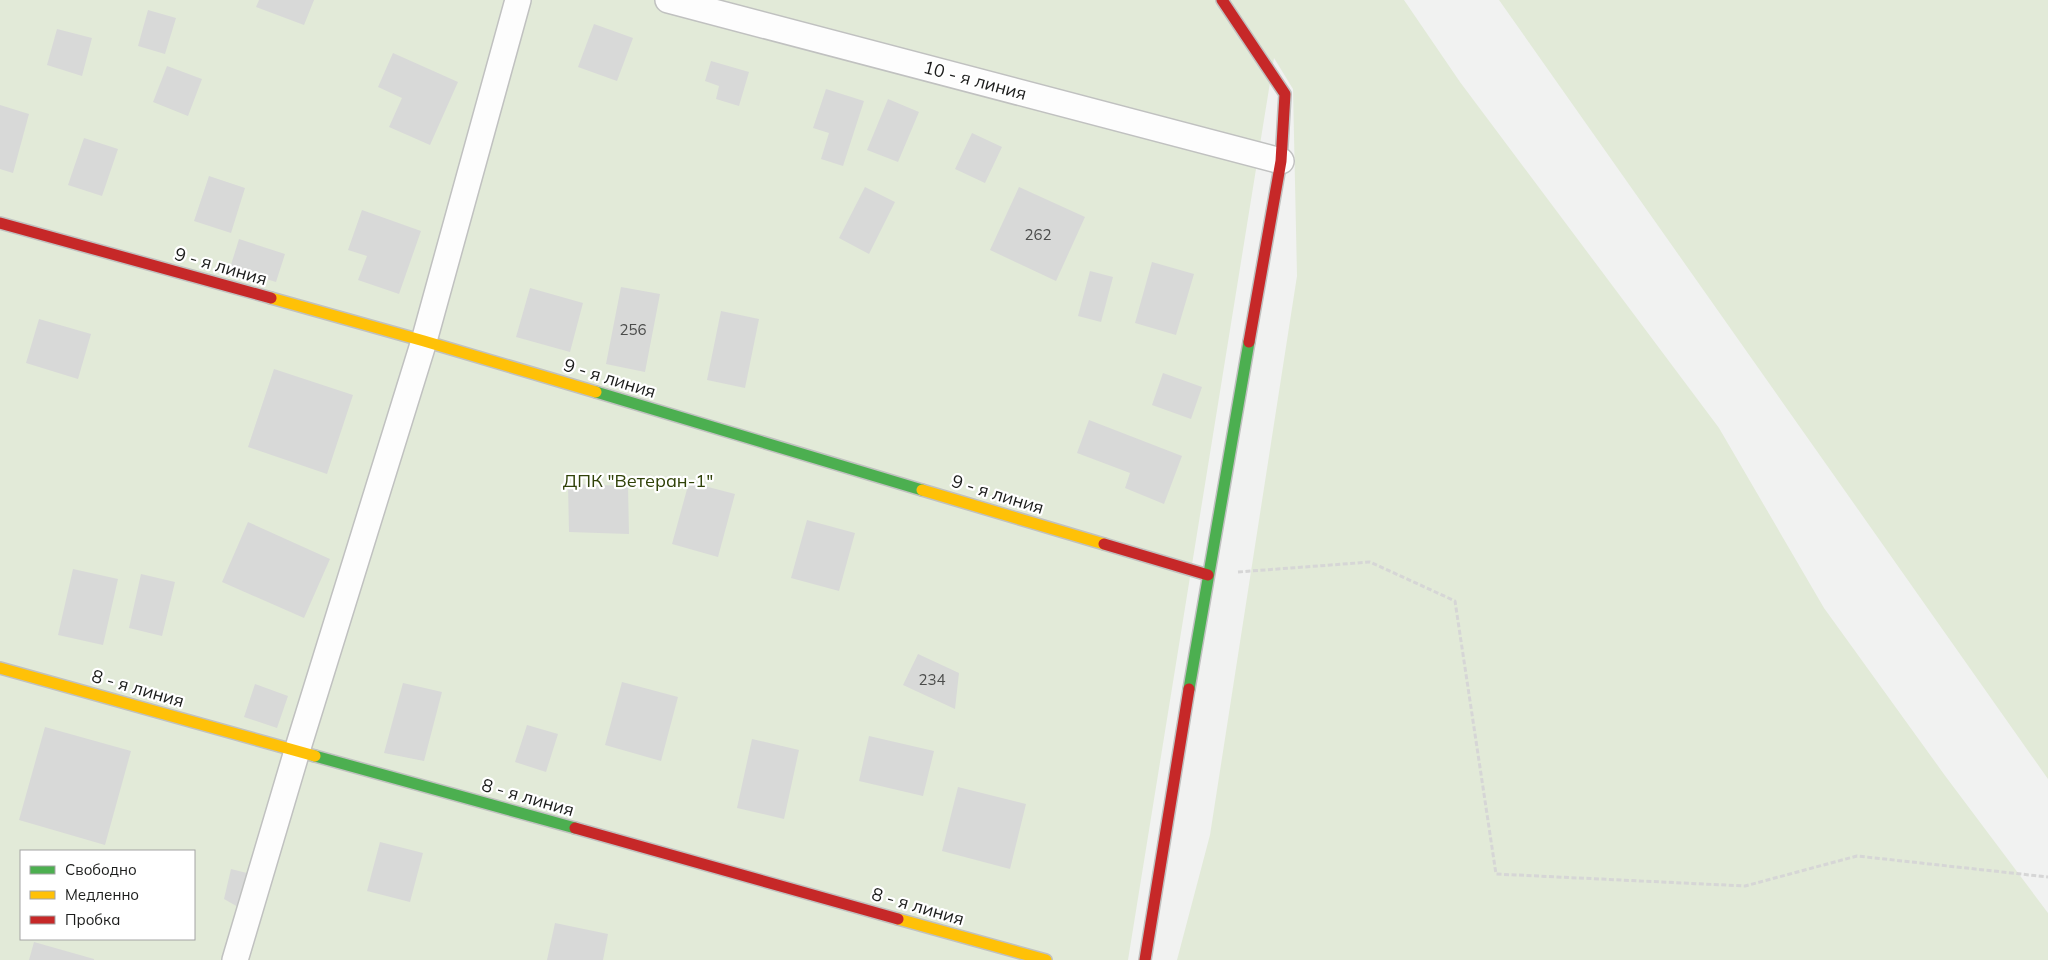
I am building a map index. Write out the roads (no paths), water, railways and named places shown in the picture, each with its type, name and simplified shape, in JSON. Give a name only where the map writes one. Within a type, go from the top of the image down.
[{"type":"street","points":[[236,960],[297,751],[424,341],[518,0]]},
{"type":"street","name":"10 - я линия","points":[[668,0],[1281,161]]},
{"type":"street","points":[[1145,960],[1208,575],[1281,161],[1285,94],[1222,0]]},
{"type":"street","name":"9 - я линия","points":[[0,223],[424,341],[1208,575]]},
{"type":"street","name":"8 - я линия","points":[[0,668],[1046,960]]},
{"type":"park label","name":"ДПК \"Ветеран-1\"","points":[[638,480]]}]
